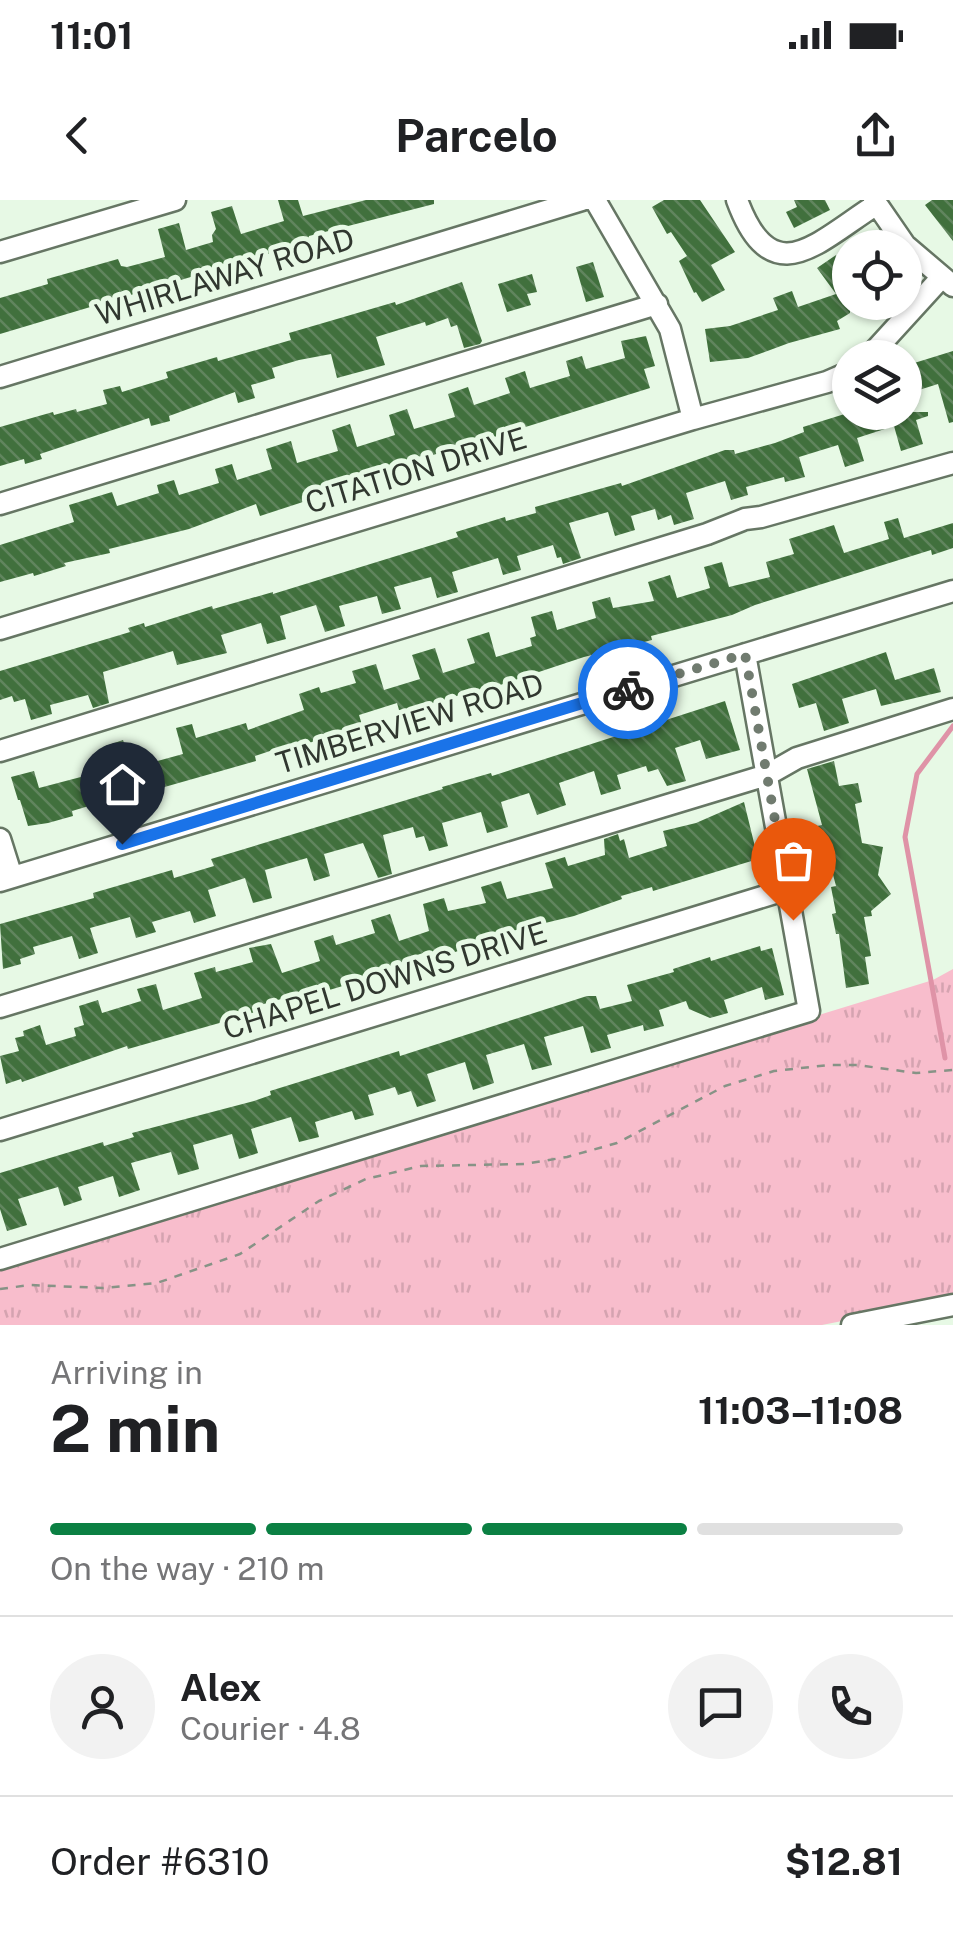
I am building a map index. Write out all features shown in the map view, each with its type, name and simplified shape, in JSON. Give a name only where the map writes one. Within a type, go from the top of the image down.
[{"type":"street","points":[[0,252],[175,200]]},
{"type":"street","name":"WHIRLAWAY ROAD","points":[[0,377],[582,200]]},
{"type":"street","points":[[595,200],[670,329],[693,418]]},
{"type":"street","points":[[736,200],[760,244],[784,256],[808,248],[876,202],[905,245],[947,282],[887,340]]},
{"type":"street","points":[[0,504],[657,304]]},
{"type":"street","name":"CITATION DRIVE","points":[[0,629],[693,418],[832,380]]},
{"type":"street","points":[[0,751],[707,534],[745,519],[762,518],[953,463]]},
{"type":"street","name":"TIMBERVIEW ROAD","points":[[6,879],[953,591]]},
{"type":"street","points":[[0,1259],[809,1011],[745,654]]},
{"type":"street","points":[[0,1007],[767,775],[797,758],[922,722],[953,709]]},
{"type":"street","points":[[0,839],[6,879]]},
{"type":"street","name":"CHAPEL DOWNS DRIVE","points":[[0,1130],[788,889]]},
{"type":"street","points":[[852,1325],[953,1305]]},
{"type":"path","points":[[0,1289],[30,1285],[116,1288],[157,1283],[240,1254],[319,1202],[366,1179],[420,1166],[524,1164],[567,1157],[618,1143],[726,1086],[774,1072],[857,1065],[916,1073],[953,1070]]},
{"type":"green space","points":[[953,969],[953,1299],[822,1325],[0,1325],[0,1266],[933,980]]},
{"type":"building","points":[[278,200],[298,200],[303,216],[366,200],[434,200],[434,204],[309,236],[308,242],[0,334],[0,298],[48,284],[47,279],[118,259],[121,266],[127,267],[165,257],[158,229],[179,223],[186,250],[213,242],[216,229],[211,212],[232,206],[241,234],[284,221]]},
{"type":"building","points":[[664,200],[700,200],[735,252],[711,265],[725,290],[702,302],[679,261],[687,256],[671,232],[667,234],[652,207]]},
{"type":"building","points":[[794,200],[825,200],[830,210],[794,228],[786,212],[797,207]]},
{"type":"building","points":[[932,200],[953,200],[953,241],[925,205]]},
{"type":"building","points":[[832,258],[832,289],[817,268]]},
{"type":"building","points":[[593,262],[604,297],[586,302],[576,267]]},
{"type":"building","points":[[532,274],[537,292],[527,294],[531,305],[507,312],[498,284]]},
{"type":"building","points":[[462,282],[480,344],[464,348],[457,325],[451,327],[448,318],[426,326],[425,322],[376,337],[385,365],[337,378],[331,354],[299,360],[272,368],[275,378],[251,385],[255,398],[238,403],[235,392],[169,416],[170,421],[151,426],[149,418],[40,454],[42,459],[0,466],[0,427],[53,412],[77,412],[107,404],[103,390],[120,386],[122,392],[168,378],[166,372],[291,340],[289,333],[395,302],[396,305]]},
{"type":"building","points":[[792,291],[798,307],[832,295],[832,320],[839,320],[840,329],[748,358],[710,362],[705,329],[730,326],[778,310],[773,298]]},
{"type":"building","points":[[646,336],[655,366],[644,369],[650,388],[494,437],[493,433],[462,442],[463,446],[433,455],[349,476],[350,480],[307,493],[309,500],[260,516],[256,504],[189,529],[109,549],[110,553],[64,563],[66,566],[34,576],[33,573],[0,582],[0,545],[74,522],[69,505],[112,492],[117,506],[159,493],[157,485],[174,480],[179,495],[219,483],[215,469],[232,464],[237,480],[272,469],[266,449],[291,441],[297,463],[338,451],[332,430],[350,424],[357,447],[395,435],[389,415],[407,409],[414,429],[455,417],[448,394],[468,387],[474,405],[510,393],[505,378],[525,371],[530,388],[570,376],[566,361],[582,356],[586,369],[625,358],[621,341]]},
{"type":"building","points":[[953,351],[953,422],[949,423],[938,384],[922,389],[922,361]]},
{"type":"building","points":[[832,418],[832,430],[882,430],[857,438],[864,461],[845,467],[838,445],[799,457],[805,477],[785,482],[784,477],[746,487],[748,495],[731,500],[725,481],[686,493],[694,519],[674,525],[671,515],[658,520],[655,509],[631,516],[635,530],[615,536],[608,512],[569,523],[581,558],[563,564],[553,545],[517,556],[521,570],[503,575],[498,558],[452,572],[458,592],[437,598],[431,577],[394,587],[401,609],[382,614],[377,596],[339,606],[345,626],[325,632],[316,605],[280,616],[286,639],[267,644],[261,623],[221,635],[227,653],[177,665],[173,651],[103,672],[109,703],[93,708],[88,695],[50,705],[52,714],[31,720],[25,699],[14,702],[12,696],[0,700],[0,671],[130,632],[128,628],[144,623],[145,627],[212,606],[213,609],[273,594],[458,537],[456,532],[505,517],[506,521],[536,513],[535,507],[621,483],[622,486],[725,450],[734,450],[735,454],[775,443],[804,432],[803,427]]},
{"type":"building","points":[[895,430],[919,430],[923,444],[901,451]]},
{"type":"building","points":[[898,518],[904,538],[953,523],[953,548],[932,555],[931,550],[732,615],[651,636],[652,640],[431,704],[432,707],[401,717],[397,703],[359,715],[363,728],[283,750],[282,747],[255,756],[256,761],[161,788],[160,785],[108,805],[99,803],[72,811],[73,816],[48,823],[28,826],[18,800],[11,777],[34,771],[39,788],[96,773],[109,768],[103,747],[123,740],[132,768],[183,754],[176,728],[192,724],[196,738],[246,723],[248,730],[304,710],[299,694],[319,687],[321,693],[356,683],[352,671],[376,664],[384,690],[420,679],[412,655],[435,648],[443,673],[475,663],[467,639],[489,632],[496,657],[532,646],[530,638],[536,636],[531,617],[552,611],[557,630],[596,618],[592,602],[610,597],[613,608],[654,601],[648,582],[670,575],[677,598],[710,588],[704,567],[722,562],[729,587],[770,577],[766,562],[794,554],[789,539],[834,525],[844,553],[889,539],[884,522]]},
{"type":"building","points":[[886,652],[895,680],[934,668],[941,692],[881,706],[876,689],[842,699],[849,723],[824,731],[816,703],[799,708],[792,684]]},
{"type":"building","points":[[725,701],[740,750],[706,759],[700,740],[675,748],[686,781],[667,786],[658,769],[648,772],[646,766],[617,775],[621,789],[601,795],[594,771],[559,783],[566,805],[537,815],[529,793],[501,802],[508,827],[487,833],[481,812],[442,823],[448,846],[429,851],[424,836],[416,838],[413,827],[383,835],[392,874],[378,878],[363,843],[324,854],[330,876],[314,881],[307,858],[265,870],[272,898],[253,903],[245,878],[208,890],[216,916],[194,923],[190,911],[152,922],[156,932],[136,938],[130,917],[90,928],[98,953],[79,959],[72,936],[33,947],[35,954],[20,959],[21,964],[3,969],[0,924],[94,898],[93,893],[172,870],[174,878],[214,866],[211,859],[442,787],[491,773],[492,776]]},
{"type":"building","points":[[834,761],[839,786],[858,783],[862,802],[855,804],[862,843],[883,847],[878,875],[891,894],[871,911],[872,916],[864,917],[871,956],[865,957],[869,984],[846,988],[839,934],[832,914],[836,913],[831,887],[836,886],[827,852],[821,853],[817,826],[822,825],[807,769]]},
{"type":"building","points":[[744,802],[758,859],[653,891],[652,887],[621,896],[622,899],[574,916],[500,934],[501,938],[432,959],[429,951],[405,959],[406,963],[395,966],[396,969],[363,980],[299,999],[298,994],[254,1007],[255,1012],[230,1020],[128,1049],[127,1046],[6,1084],[0,1056],[19,1051],[15,1038],[40,1025],[46,1045],[76,1036],[74,1028],[84,1025],[79,1006],[98,1000],[102,1013],[141,1001],[137,989],[156,984],[163,1010],[202,998],[194,973],[215,967],[216,972],[253,962],[249,948],[271,944],[282,973],[320,961],[314,941],[333,935],[336,945],[375,933],[371,920],[390,914],[399,941],[429,931],[423,904],[444,898],[448,911],[486,903],[481,887],[501,881],[507,899],[553,888],[545,863],[565,857],[568,866],[605,855],[604,839],[618,834],[620,841],[624,839],[629,858],[667,846],[663,831],[696,823]]},
{"type":"building","points":[[760,946],[761,951],[772,948],[784,995],[765,1000],[762,987],[724,1000],[728,1013],[710,1018],[689,1009],[686,1001],[659,1010],[664,1026],[644,1031],[643,1025],[607,1035],[611,1048],[591,1053],[583,1026],[544,1037],[552,1065],[532,1070],[524,1044],[486,1055],[494,1083],[473,1090],[465,1062],[427,1074],[436,1101],[417,1107],[411,1091],[398,1095],[395,1087],[368,1095],[374,1115],[355,1120],[352,1111],[315,1122],[319,1137],[299,1142],[291,1117],[251,1129],[258,1153],[239,1159],[232,1134],[193,1145],[199,1169],[178,1175],[171,1152],[131,1163],[140,1190],[119,1197],[113,1176],[78,1187],[82,1200],[64,1206],[58,1187],[18,1199],[27,1225],[7,1231],[0,1209],[0,1173],[254,1101],[271,1095],[270,1091],[399,1051],[400,1056],[587,996],[596,996],[600,1009],[632,1001],[627,985],[710,957],[711,961]]},
{"type":"waterway","points":[[945,1058],[905,837],[917,774],[953,726]]},
{"type":"way so far","points":[[628,689],[745,654],[793,920]]},
{"type":"route","points":[[122,844],[628,689]]}]
